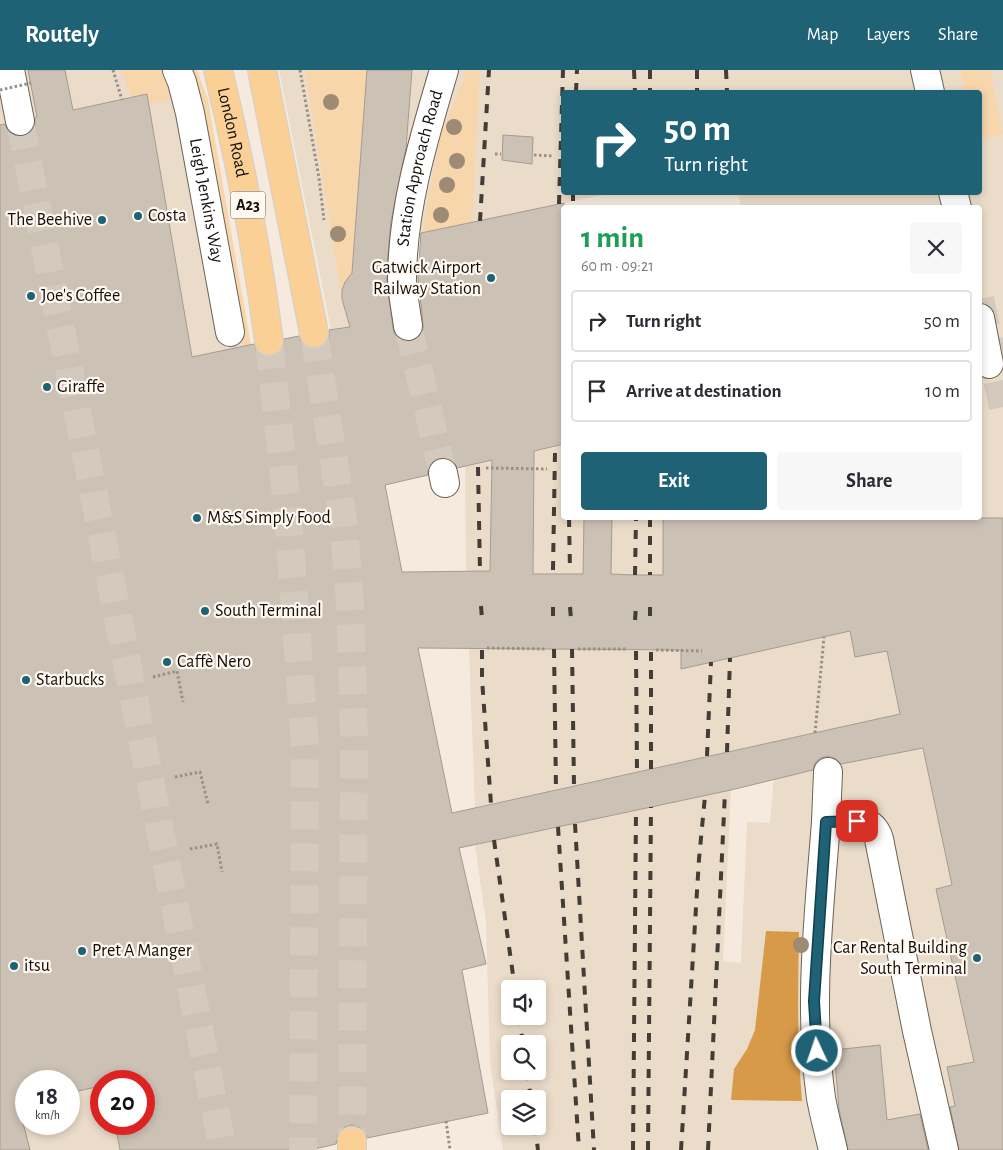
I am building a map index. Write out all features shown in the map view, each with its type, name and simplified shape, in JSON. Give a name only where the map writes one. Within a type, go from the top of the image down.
[{"type":"main road","name":"London Road","points":[[218,70],[246,192],[270,341]]},
{"type":"main road","name":"A23","points":[[262,70],[314,333]]},
{"type":"street","name":"Leigh Jenkins Way","points":[[177,70],[190,113],[230,332]]},
{"type":"street","name":"Station Approach Road","points":[[408,326],[402,279],[411,195],[416,165],[444,70]]},
{"type":"street","points":[[925,70],[930,90]]},
{"type":"street","points":[[20,77],[20,120]]},
{"type":"street","points":[[982,327],[990,364]]},
{"type":"street","points":[[828,772],[814,1001],[821,1099],[833,1150]]},
{"type":"street","points":[[826,822],[866,822],[874,828],[877,834],[917,1031],[944,1150]]},
{"type":"path","points":[[113,70],[122,100]]},
{"type":"path","points":[[0,90],[20,77]]},
{"type":"path","points":[[495,154],[501,154]]},
{"type":"path","points":[[534,155],[554,156]]},
{"type":"path","points":[[486,468],[547,469]]},
{"type":"path","points":[[815,733],[824,637]]},
{"type":"path","points":[[487,648],[544,649]]},
{"type":"path","points":[[578,649],[628,649]]},
{"type":"path","points":[[656,650],[702,651]]},
{"type":"path","points":[[153,677],[177,672],[183,702]]},
{"type":"path","points":[[175,777],[200,772],[208,804]]},
{"type":"path","points":[[190,849],[217,844],[222,872]]},
{"type":"path","points":[[446,1121],[450,1150]]},
{"type":"shaded area","points":[[0,70],[196,70],[242,347],[331,330],[279,70],[1003,70],[1003,1150],[503,1150],[490,1064],[486,922],[475,845],[731,790],[723,961],[741,963],[747,822],[770,823],[777,742],[475,807],[466,571],[465,466],[561,446],[561,520],[982,520],[982,205],[741,205],[738,195],[982,195],[982,90],[561,90],[561,195],[603,195],[409,236],[446,408],[372,424],[455,828],[486,964],[462,970],[488,1113],[310,1150],[0,1150]]},
{"type":"shaded area","points":[[121,70],[167,70],[180,97],[149,104],[147,94],[132,98]]},
{"type":"shaded area","points":[[186,70],[197,70],[208,100],[251,345],[242,347],[202,121]]},
{"type":"shaded area","points":[[305,70],[367,70],[352,274],[345,282],[342,299]]},
{"type":"shaded area","points":[[467,70],[480,70],[472,223],[422,233],[440,137]]},
{"type":"shaded area","points":[[960,70],[990,70],[1003,134],[982,139],[982,90],[965,90]]},
{"type":"shaded area","points":[[766,931],[799,932],[798,995],[802,1101],[731,1100],[734,1069],[747,1049],[755,1030]]},
{"type":"building","name":"South Terminal","points":[[28,70],[65,70],[73,110],[147,94],[192,357],[254,344],[257,351],[263,355],[272,356],[278,354],[283,347],[284,339],[299,336],[302,343],[309,348],[318,348],[324,345],[329,338],[329,330],[350,327],[342,299],[342,290],[352,273],[367,70],[412,70],[406,148],[391,221],[386,276],[393,328],[395,335],[402,340],[411,341],[418,338],[423,331],[418,277],[421,233],[564,203],[564,205],[561,205],[561,445],[534,451],[533,574],[583,574],[584,520],[612,520],[611,574],[663,575],[663,520],[982,520],[982,518],[1003,518],[1003,1150],[959,1150],[950,1107],[955,1106],[947,1067],[974,1062],[936,889],[952,885],[923,748],[841,764],[836,759],[828,756],[820,758],[815,763],[813,770],[731,790],[459,848],[486,964],[462,970],[488,1113],[367,1138],[360,1128],[352,1125],[345,1127],[339,1133],[336,1144],[311,1150],[120,1150],[117,1135],[155,1135],[155,1070],[90,1070],[90,1088],[80,1091],[80,1070],[15,1070],[15,1135],[26,1135],[30,1150],[0,1150],[0,125],[5,124],[8,131],[14,136],[23,136],[30,133],[35,126],[35,118],[37,117]],"holes":[[[439,458],[448,458],[454,462],[457,468],[492,460],[490,571],[402,572],[385,485],[428,475],[428,468],[432,462]],[[850,631],[855,657],[887,651],[900,714],[452,813],[418,648],[681,650],[681,669]]]},
{"type":"building","points":[[503,135],[533,137],[532,164],[502,160]]},
{"type":"building","points":[[880,1045],[887,1120],[920,1114],[928,1150],[848,1150],[839,1109],[834,1050]]},
{"type":"tunnel","points":[[20,121],[223,1150]]},
{"type":"tunnel","points":[[982,308],[1003,407]]},
{"type":"tunnel","points":[[408,326],[443,473]]},
{"type":"tunnel","points":[[314,333],[344,527],[350,602],[354,739],[352,1141]]},
{"type":"tunnel","points":[[269,341],[287,504],[305,746],[303,1150]]},
{"type":"railway","points":[[480,221],[489,70]]},
{"type":"railway","points":[[562,90],[563,70]]},
{"type":"railway","points":[[576,90],[577,70]]},
{"type":"railway","points":[[634,70],[635,90]]},
{"type":"railway","points":[[650,70],[650,90]]},
{"type":"railway","points":[[697,70],[697,90]]},
{"type":"railway","points":[[726,70],[727,90]]},
{"type":"railway","points":[[559,204],[561,137]]},
{"type":"railway","points":[[573,195],[573,201]]},
{"type":"railway","points":[[553,570],[555,451]]},
{"type":"railway","points":[[478,467],[480,572]]},
{"type":"railway","points":[[569,520],[570,571]]},
{"type":"railway","points":[[635,575],[636,520]]},
{"type":"railway","points":[[650,520],[650,575]]},
{"type":"railway","points":[[481,606],[482,619]]},
{"type":"railway","points":[[553,607],[553,619]]},
{"type":"railway","points":[[570,607],[571,619]]},
{"type":"railway","points":[[635,620],[636,607]]},
{"type":"railway","points":[[650,607],[650,620]]},
{"type":"railway","points":[[554,649],[556,790]]},
{"type":"railway","points":[[572,649],[574,786]]},
{"type":"railway","points":[[482,650],[482,679],[491,804]]},
{"type":"railway","points":[[636,651],[637,772]]},
{"type":"railway","points":[[651,651],[651,769]]},
{"type":"railway","points":[[727,752],[730,658]]},
{"type":"railway","points":[[707,756],[711,662]]},
{"type":"railway","points":[[708,1150],[725,792]]},
{"type":"railway","points":[[681,1150],[699,859],[705,796]]},
{"type":"railway","points":[[648,1150],[651,807]]},
{"type":"railway","points":[[633,1150],[636,810]]},
{"type":"railway","points":[[575,824],[594,1150]]},
{"type":"railway","points":[[558,827],[579,1150]]},
{"type":"railway","points":[[494,840],[514,980]]},
{"type":"railway","points":[[520,1025],[522,1035]]},
{"type":"railway","points":[[528,1080],[530,1090]]},
{"type":"railway","points":[[536,1135],[538,1150]]},
{"type":"place","name":"Costa","points":[[138,216]]},
{"type":"place","name":"The Beehive","points":[[102,220]]},
{"type":"place","name":"Gatwick Airport Railway Station","points":[[491,278]]},
{"type":"place","name":"Joe's Coffee","points":[[31,296]]},
{"type":"place","name":"Giraffe","points":[[47,387]]},
{"type":"place","name":"M&S Simply Food","points":[[197,518]]},
{"type":"place","name":"South Terminal","points":[[205,611]]},
{"type":"place","name":"Caffè Nero","points":[[167,662]]},
{"type":"place","name":"Starbucks","points":[[26,680]]},
{"type":"place","name":"Pret A Manger","points":[[82,951]]},
{"type":"place","name":"Car Rental Building South Terminal","points":[[977,958]]},
{"type":"place","name":"itsu","points":[[14,966]]},
{"type":"route","points":[[817,1051],[814,1001],[826,822],[857,821]]}]
